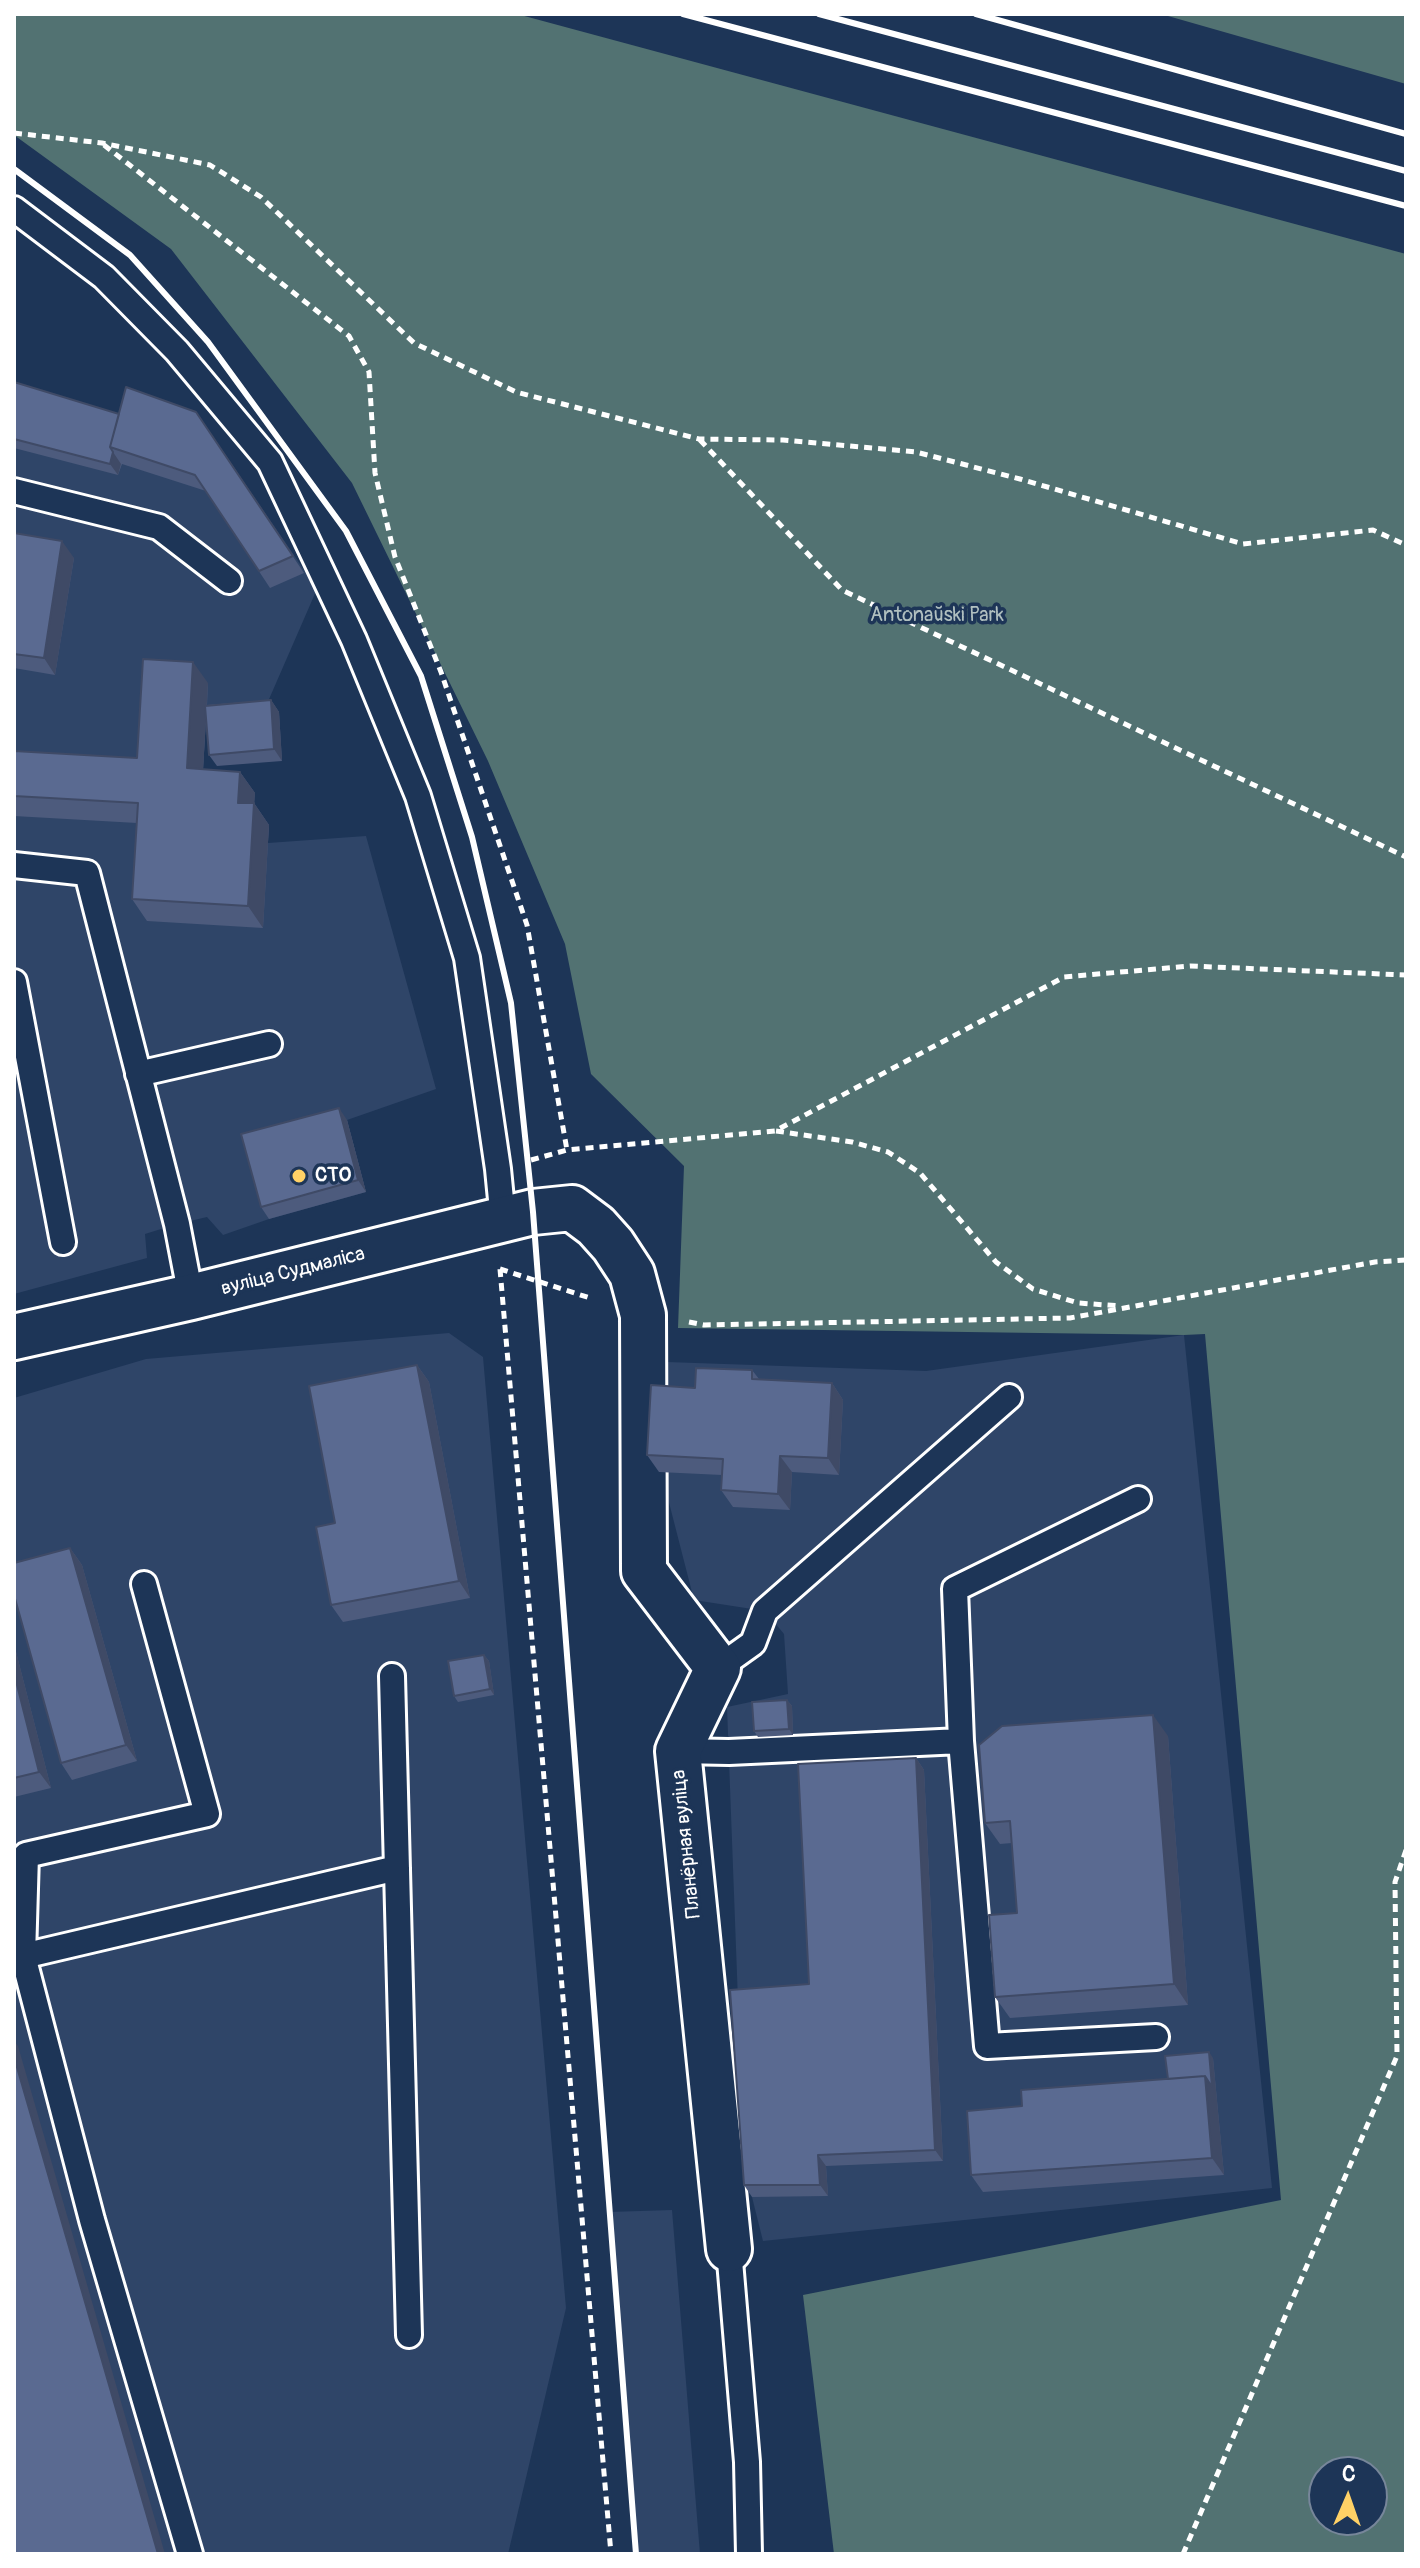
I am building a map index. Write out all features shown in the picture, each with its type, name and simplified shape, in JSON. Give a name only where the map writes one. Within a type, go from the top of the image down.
[{"type":"street","name":"вуліца Судмаліса","points":[[14,1337],[191,1297],[533,1212],[572,1208],[596,1226],[613,1245],[632,1274],[643,1315]]},
{"type":"street","points":[[643,1315],[644,1571],[718,1668]]},
{"type":"street","name":"Планёрная вуліца","points":[[718,1668],[678,1751],[729,2249]]},
{"type":"lane","points":[[14,209],[104,277],[177,351],[261,451],[276,476],[354,640],[418,796],[463,943],[503,1220]]},
{"type":"lane","points":[[14,491],[159,527],[229,581]]},
{"type":"lane","points":[[14,865],[87,873],[187,1267],[191,1297]]},
{"type":"lane","points":[[14,982],[63,1242]]},
{"type":"lane","points":[[138,1074],[269,1044]]},
{"type":"lane","points":[[718,1668],[753,1643],[765,1611],[1009,1397]]},
{"type":"lane","points":[[1138,1499],[955,1589],[961,1741],[987,2046],[1156,2037]]},
{"type":"lane","points":[[144,1584],[207,1814],[26,1855],[19,1957],[190,2554]]},
{"type":"lane","points":[[392,1676],[409,2335]]},
{"type":"lane","points":[[678,1751],[729,1752],[961,1741]]},
{"type":"lane","points":[[19,1957],[397,1868]]},
{"type":"lane","points":[[729,2249],[747,2462],[749,2554]]},
{"type":"path","points":[[14,133],[102,143],[210,165],[261,197],[414,343],[516,392],[699,439],[783,440],[916,452],[1243,544],[1373,530],[1406,545]]},
{"type":"path","points":[[102,143],[349,336],[369,372],[375,473],[395,557],[441,672],[527,925],[567,1150],[775,1131],[852,1142],[888,1152],[920,1173],[996,1262],[1033,1289],[1078,1303],[1133,1307]]},
{"type":"path","points":[[699,439],[842,590],[1406,857]]},
{"type":"path","points":[[775,1131],[1064,977],[1190,966],[1406,975]]},
{"type":"path","points":[[643,1315],[704,1325],[1070,1318],[1375,1262],[1406,1260]]},
{"type":"path","points":[[500,1269],[611,2554]]},
{"type":"path","points":[[1183,2554],[1397,2056],[1395,1882],[1406,1850]]},
{"type":"shaded area","points":[[14,391],[131,427],[208,429],[317,589],[263,713],[206,718],[202,789],[253,824],[269,825],[268,843],[366,836],[436,1089],[347,1120],[366,1192],[223,1235],[207,1217],[177,1224],[145,1234],[147,1258],[14,1294]]},
{"type":"shaded area","points":[[449,1333],[483,1357],[566,2308],[508,2554],[14,2554],[14,1398],[146,1359]]},
{"type":"shaded area","points":[[1184,1335],[1272,2188],[763,2241],[752,2197],[738,2001],[727,1707],[788,1694],[784,1634],[765,1611],[694,1600],[664,1483],[663,1402],[667,1362],[926,1371]]},
{"type":"shaded area","points":[[672,2210],[700,2554],[636,2554],[609,2212]]},
{"type":"green space","name":"Antonaŭski Park","points":[[14,14],[517,14],[1406,254],[1406,2554],[834,2554],[803,2295],[1281,2200],[1205,1334],[678,1328],[684,1166],[591,1074],[565,944],[488,761],[352,483],[171,249],[14,135]]},
{"type":"green space","points":[[1161,14],[1406,14],[1406,84]]},
{"type":"building","points":[[14,382],[119,414],[110,447],[113,452],[110,464],[14,439]]},
{"type":"building","points":[[126,387],[196,412],[293,556],[259,571],[195,475],[110,447]]},
{"type":"building","points":[[14,533],[62,541],[44,658],[14,654]]},
{"type":"building","points":[[143,659],[193,662],[187,768],[240,772],[238,803],[254,803],[248,906],[132,899],[138,803],[14,796],[14,751],[137,758]]},
{"type":"building","points":[[271,700],[274,749],[209,755],[205,706]]},
{"type":"building","points":[[339,1108],[358,1180],[261,1207],[241,1134]]},
{"type":"building","points":[[417,1365],[459,1581],[331,1605],[316,1527],[335,1523],[309,1386]]},
{"type":"building","points":[[696,1368],[752,1370],[752,1379],[832,1383],[828,1458],[780,1456],[778,1494],[721,1490],[723,1459],[647,1455],[651,1385],[695,1388]]},
{"type":"building","points":[[70,1548],[126,1745],[61,1763],[14,1595],[14,1563]]},
{"type":"building","points":[[484,1655],[490,1689],[454,1696],[448,1661]]},
{"type":"building","points":[[14,1673],[39,1772],[14,1778]]},
{"type":"building","points":[[787,1700],[789,1729],[754,1731],[752,1702]]},
{"type":"building","points":[[1153,1715],[1174,1984],[995,1997],[989,1915],[1017,1913],[1010,1821],[985,1823],[979,1745],[1002,1726]]},
{"type":"building","points":[[916,1758],[935,2150],[818,2155],[820,2185],[744,2185],[730,1990],[809,1984],[798,1764]]},
{"type":"building","points":[[1209,2052],[1212,2087],[1205,2076],[1168,2079],[1165,2056]]},
{"type":"building","points":[[14,2057],[158,2554],[14,2554]]},
{"type":"building","points":[[1205,2076],[1212,2158],[971,2175],[967,2111],[1022,2106],[1021,2090]]},
{"type":"railway","points":[[683,14],[1406,206]]},
{"type":"railway","points":[[819,14],[1406,171]]},
{"type":"railway","points":[[976,14],[1406,134]]},
{"type":"railway","points":[[14,169],[130,255],[208,342],[346,531],[421,676],[472,837],[511,1003],[533,1212],[636,2554]]},
{"type":"place","name":"СТО","points":[[299,1176]]}]
